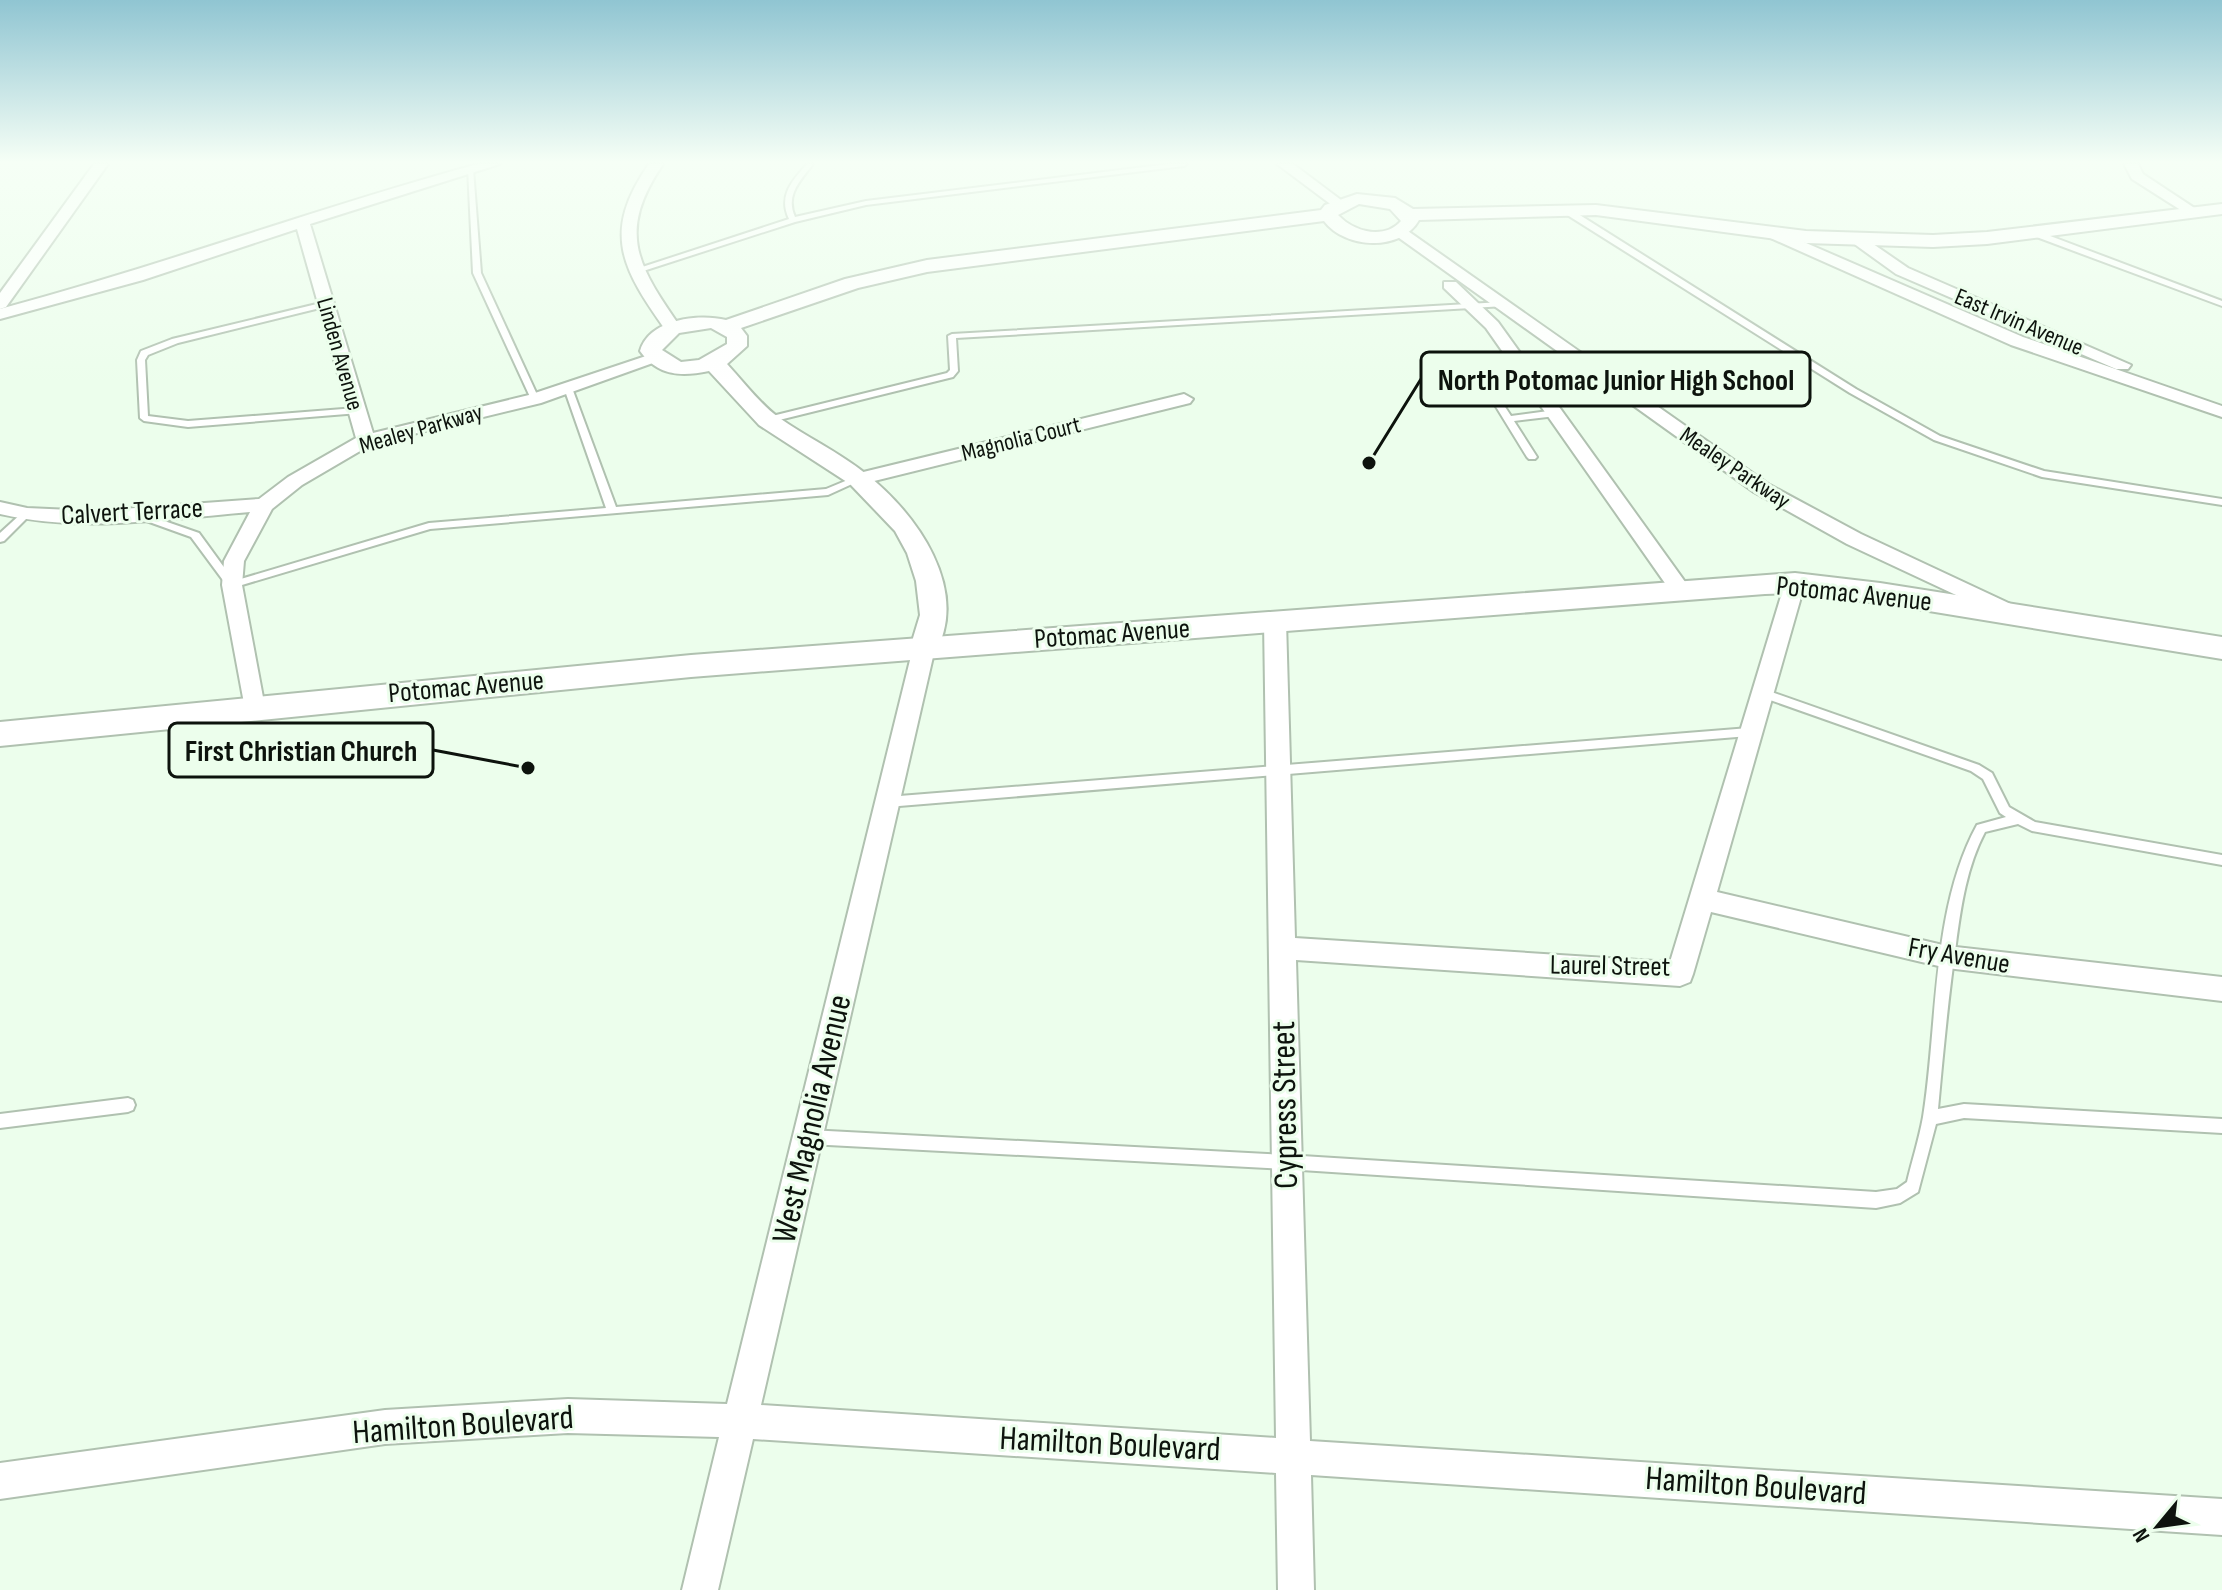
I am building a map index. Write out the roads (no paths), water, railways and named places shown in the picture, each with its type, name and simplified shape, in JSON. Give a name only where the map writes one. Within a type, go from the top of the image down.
[{"type":"main road","name":"Potomac Avenue","points":[[0,734],[924,648],[1795,583],[2013,613],[2222,648]]},
{"type":"street","points":[[0,304],[47,238]]},
{"type":"street","points":[[0,314],[137,277],[253,238]]},
{"type":"street","name":"Linden Avenue","points":[[307,238],[366,440]]},
{"type":"street","points":[[627,238],[634,271],[673,328]]},
{"type":"street","points":[[732,331],[737,346],[714,363],[680,368],[655,359],[651,351],[653,343],[673,328],[711,322],[732,331],[821,305],[892,278],[1185,238]]},
{"type":"street","points":[[1408,238],[1475,305],[1556,413],[1681,591]]},
{"type":"street","name":"Mealey Parkway","points":[[1412,238],[1761,488],[1854,539],[2013,613]]},
{"type":"street","name":"East Irvin Avenue","points":[[1783,238],[2017,341],[2222,411]]},
{"type":"street","name":"East Irvin Avenue","points":[[1836,238],[1858,240],[1902,271],[2222,411]]},
{"type":"street","points":[[1858,240],[1968,238]]},
{"type":"street","name":"Mealey Parkway","points":[[254,708],[232,585],[234,561],[264,505],[295,481],[366,440],[535,399],[655,359]]},
{"type":"street","points":[[714,363],[767,420],[858,479],[905,527],[920,553],[933,615],[924,648]]},
{"type":"street","name":"Magnolia Court","points":[[858,479],[1184,399]]},
{"type":"street","name":"Calvert Terrace","points":[[0,508],[45,517],[264,505]]},
{"type":"street","name":"Laurel Street","points":[[1282,948],[1680,974],[1760,692],[1795,583]]},
{"type":"street","name":"Cypress Street","points":[[1275,621],[1296,1590]]},
{"type":"street","name":"West Magnolia Avenue","points":[[700,1590],[924,648]]},
{"type":"street","name":"Fry Avenue","points":[[1701,899],[1947,957],[2222,989]]},
{"type":"street","name":"Hamilton Boulevard","points":[[0,1481],[385,1427],[568,1416],[739,1421],[2222,1517]]},
{"type":"lane","points":[[475,238],[477,273],[535,399]]},
{"type":"lane","points":[[634,271],[736,238]]},
{"type":"lane","points":[[1610,238],[1853,391],[1937,438],[2042,474],[2222,502]]},
{"type":"lane","points":[[2048,238],[2221,303]]},
{"type":"lane","points":[[325,304],[175,341],[144,353],[141,360],[144,418],[188,424],[356,411]]},
{"type":"lane","points":[[767,420],[950,375],[954,371],[952,336],[1502,304]]},
{"type":"lane","points":[[568,388],[612,510]]},
{"type":"lane","points":[[1491,392],[1532,457]]},
{"type":"lane","points":[[1508,419],[1556,413]]},
{"type":"lane","points":[[133,514],[195,535],[232,585],[429,526],[828,492],[858,479]]},
{"type":"lane","points":[[0,539],[26,514]]},
{"type":"lane","points":[[1760,692],[1975,768],[1988,776],[2004,810],[2032,826],[2222,860]]},
{"type":"lane","points":[[886,802],[1749,732]]},
{"type":"lane","points":[[808,1137],[1286,1162],[1876,1200],[1900,1196],[1913,1187],[1930,1118],[1947,957],[1973,837],[1981,828],[2017,819]]},
{"type":"lane","points":[[0,1121],[128,1105]]},
{"type":"lane","points":[[1930,1118],[1964,1111],[2222,1126]]},
{"type":"place","name":"North Potomac Junior High School","points":[[1369,463]]},
{"type":"place","name":"First Christian Church","points":[[528,768]]}]
